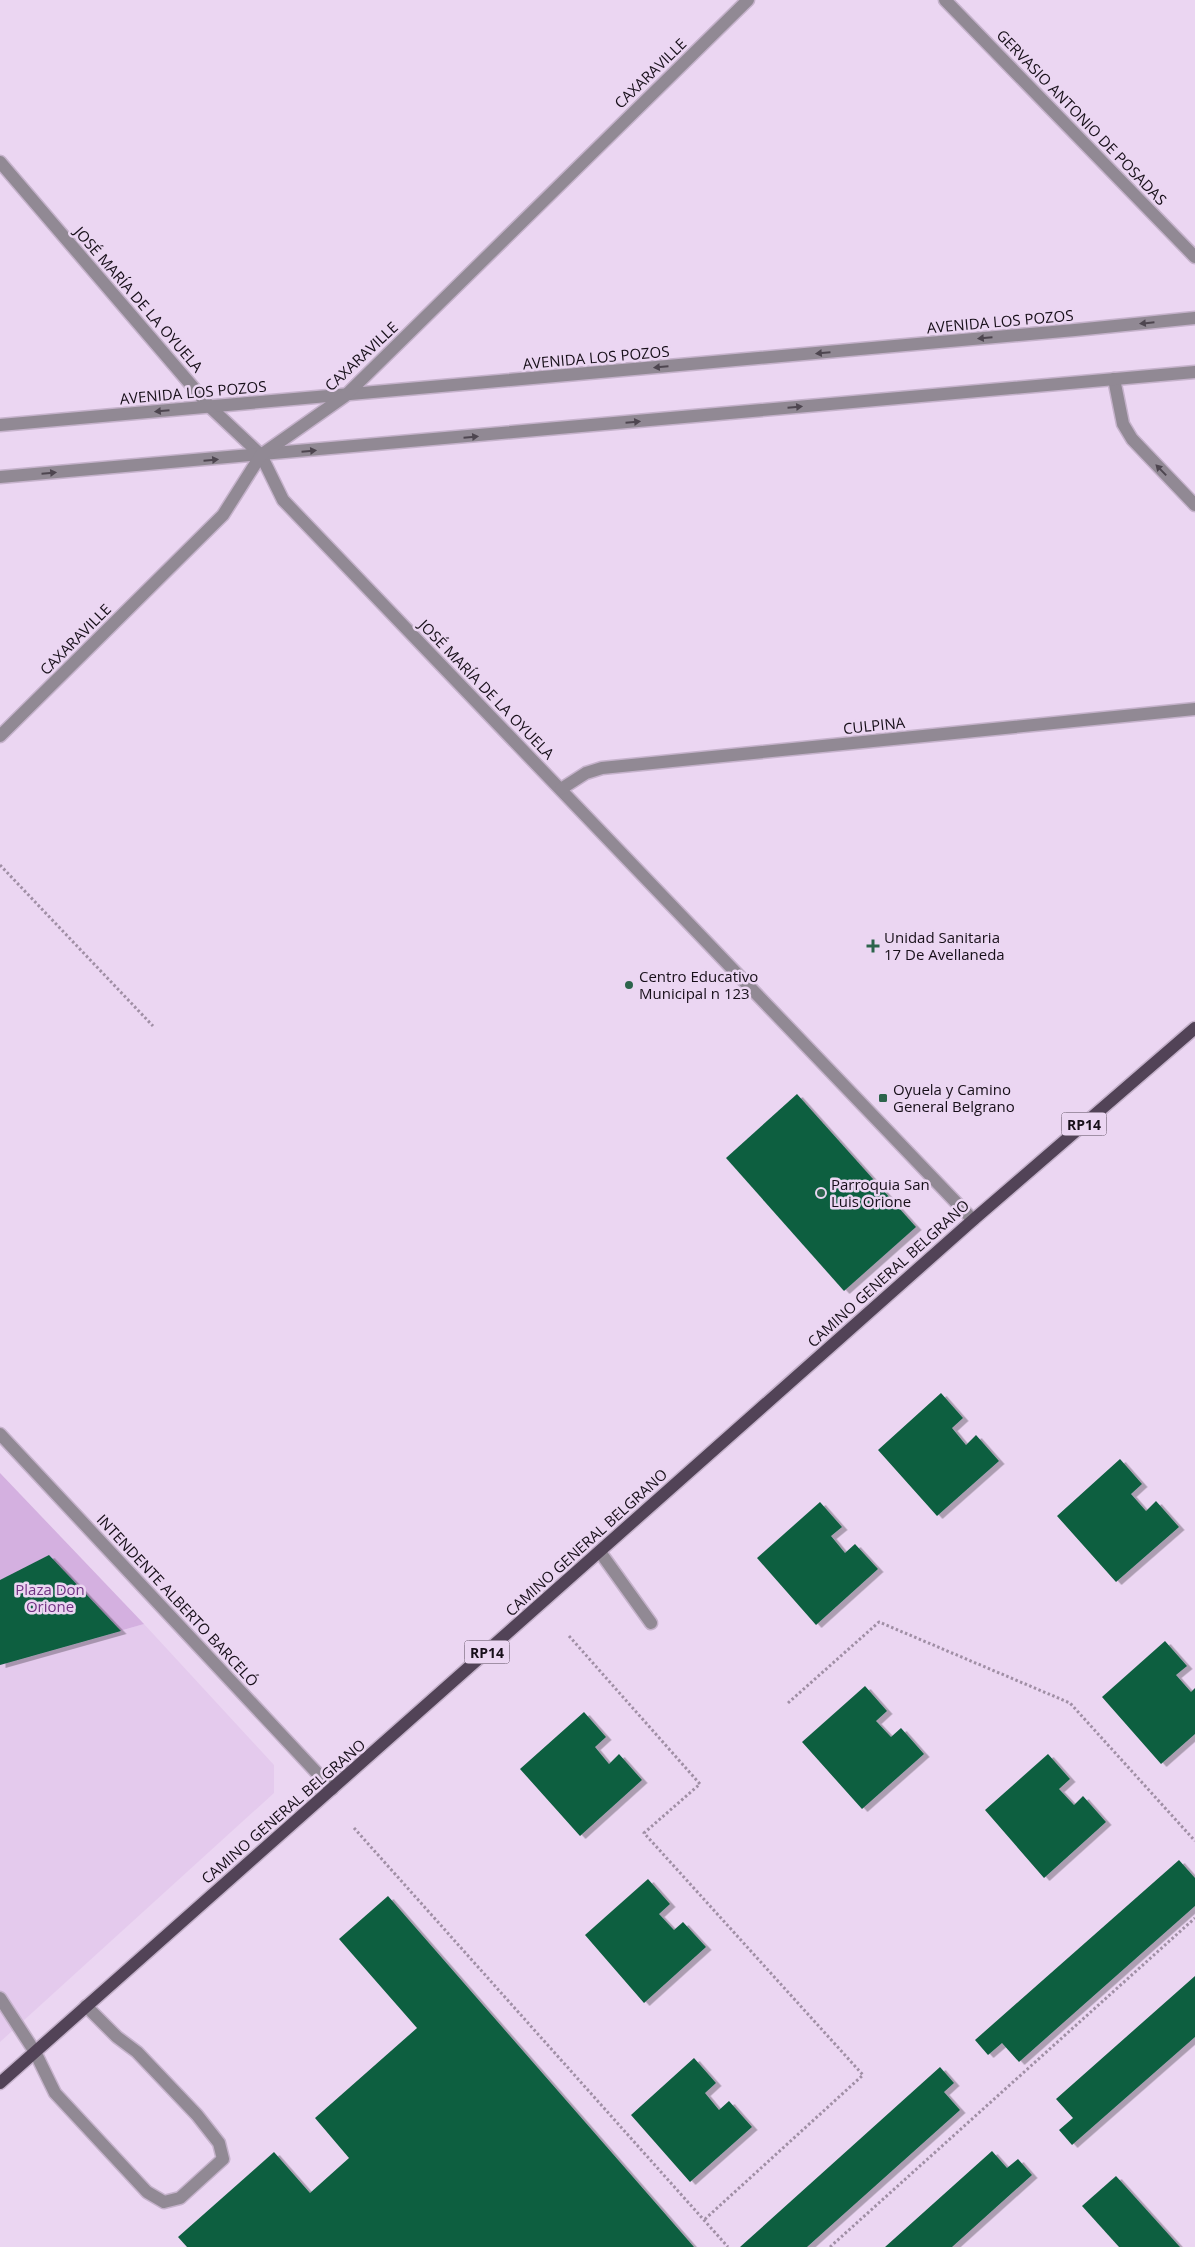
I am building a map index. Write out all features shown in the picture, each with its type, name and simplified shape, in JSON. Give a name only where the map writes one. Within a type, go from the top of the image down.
[{"type":"main road","name":"CAMINO GENERAL BELGRANO","points":[[0,2083],[973,1220],[1195,1028]]},
{"type":"street","name":"CAXARAVILLE","points":[[0,736],[222,515],[261,456],[345,396],[748,0]]},
{"type":"street","name":"GERVASIO ANTONIO DE POSADAS","points":[[945,0],[1195,257]]},
{"type":"street","name":"JOSÉ MARÍA DE LA OYUELA","points":[[0,162],[210,407],[261,456],[283,500],[973,1220]]},
{"type":"street","name":"AVENIDA LOS POZOS","points":[[0,425],[345,396],[1195,318]]},
{"type":"street","points":[[0,477],[261,456],[1195,372]]},
{"type":"street","points":[[1114,379],[1123,424],[1132,439],[1195,505]]},
{"type":"street","name":"CULPINA","points":[[561,790],[586,773],[602,768],[1195,709]]},
{"type":"street","name":"INTENDENTE ALBERTO BARCELÓ","points":[[0,1434],[332,1789]]},
{"type":"street","points":[[600,1552],[651,1623]]},
{"type":"street","points":[[0,1998],[35,2052],[55,2093],[142,2188],[164,2202],[180,2198],[223,2159],[219,2143],[197,2115],[143,2058],[117,2037],[86,2006]]},
{"type":"path","points":[[0,865],[153,1026]]},
{"type":"path","points":[[788,1703],[879,1622],[1070,1702],[1195,1841]]},
{"type":"path","points":[[569,1636],[700,1784],[644,1833],[864,2075],[704,2220]]},
{"type":"path","points":[[354,1828],[728,2247]]},
{"type":"path","points":[[830,2247],[1195,1918]]},
{"type":"shaded area","points":[[144,1624],[274,1765],[274,1793],[0,2042],[0,1665]]},
{"type":"green space","name":"Plaza Don Orione","points":[[0,1473],[144,1624],[0,1665]]},
{"type":"building","name":"Parroquia San Luis Orione","points":[[797,1094],[916,1227],[844,1291],[726,1158]]},
{"type":"building","points":[[941,1393],[963,1418],[952,1428],[966,1445],[976,1435],[999,1461],[937,1516],[878,1450]]},
{"type":"building","points":[[1120,1459],[1142,1484],[1131,1494],[1146,1511],[1156,1501],[1179,1527],[1116,1582],[1057,1516]]},
{"type":"building","points":[[820,1502],[842,1527],[831,1536],[845,1553],[855,1544],[878,1569],[816,1625],[757,1558]]},
{"type":"building","points":[[49,1555],[121,1631],[0,1665],[0,1580]]},
{"type":"building","points":[[1165,1641],[1187,1666],[1176,1675],[1191,1692],[1195,1688],[1195,1734],[1161,1764],[1102,1697]]},
{"type":"building","points":[[865,1686],[887,1711],[876,1721],[891,1737],[901,1728],[924,1754],[862,1809],[802,1742]]},
{"type":"building","points":[[584,1712],[606,1737],[595,1747],[609,1764],[619,1754],[642,1780],[580,1836],[520,1769]]},
{"type":"building","points":[[1048,1754],[1070,1779],[1059,1789],[1074,1805],[1083,1796],[1106,1822],[1044,1878],[985,1810]]},
{"type":"building","points":[[1179,1860],[1195,1878],[1195,1906],[1019,2062],[1002,2043],[988,2055],[975,2040]]},
{"type":"building","points":[[648,1879],[670,1904],[659,1914],[674,1930],[683,1922],[706,1947],[644,2003],[585,1935]]},
{"type":"building","points":[[388,1896],[694,2247],[187,2247],[178,2237],[274,2152],[310,2193],[349,2158],[315,2118],[417,2028],[339,1939]]},
{"type":"building","points":[[1195,1976],[1195,2037],[1072,2145],[1059,2130],[1073,2118],[1056,2099]]},
{"type":"building","points":[[694,2058],[716,2083],[705,2093],[719,2110],[729,2101],[752,2127],[690,2182],[631,2115]]},
{"type":"building","points":[[940,2067],[954,2083],[944,2092],[960,2110],[807,2247],[740,2247]]},
{"type":"building","points":[[992,2151],[1007,2168],[1018,2159],[1032,2175],[952,2247],[885,2247]]},
{"type":"building","points":[[1116,2176],[1180,2247],[1119,2247],[1082,2206]]},
{"type":"place","name":"Unidad Sanitaria 17 De Avellaneda","points":[[873,946]]},
{"type":"place","name":"Centro Educativo Municipal n 123","points":[[629,985]]},
{"type":"place","name":"Oyuela y Camino General Belgrano","points":[[883,1098]]},
{"type":"place","name":"Parroquia San Luis Orione","points":[[821,1193]]}]
